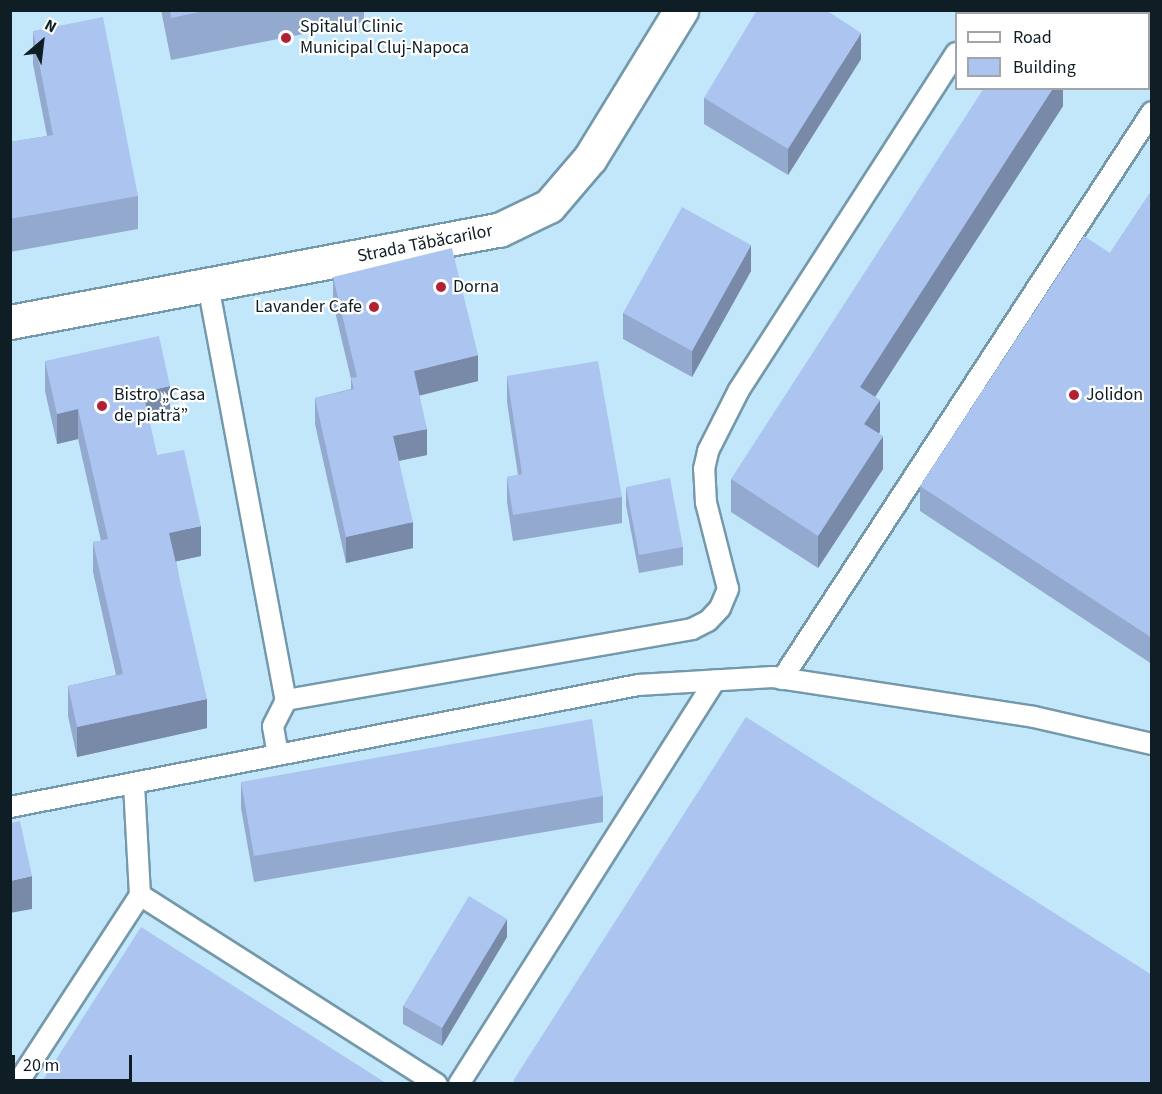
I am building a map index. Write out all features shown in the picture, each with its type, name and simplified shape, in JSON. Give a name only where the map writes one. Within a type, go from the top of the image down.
[{"type":"street","points":[[654,10],[662,44]]},
{"type":"street","name":"Strada Tăbăcarilor","points":[[10,322],[499,230],[549,206],[590,158],[681,10]]},
{"type":"lane","points":[[286,700],[692,629],[708,621],[720,608],[728,588],[706,502],[704,469],[708,451],[739,390],[955,56]]},
{"type":"lane","points":[[782,679],[1152,112]]},
{"type":"lane","points":[[208,285],[286,700],[273,726],[278,755]]},
{"type":"lane","points":[[10,807],[638,685],[715,680],[782,679],[1034,717],[1152,744]]},
{"type":"lane","points":[[459,1083],[715,680]]},
{"type":"lane","points":[[17,1083],[140,895],[134,783]]},
{"type":"lane","points":[[140,895],[436,1083]]},
{"type":"shaded area","points":[[10,11],[1151,11],[1151,1083],[11,1083]]},
{"type":"building","points":[[170,10],[209,10],[171,18]]},
{"type":"building","points":[[757,10],[826,10],[861,33],[788,149],[704,98]]},
{"type":"building","points":[[103,17],[138,196],[10,219],[10,142],[53,135],[33,31]]},
{"type":"building","points":[[983,90],[1052,90],[860,387],[880,400],[864,424],[883,436],[818,536],[731,479]]},
{"type":"building","name":"Jolidon","points":[[1152,190],[1152,638],[920,486],[1084,236],[1110,253]]},
{"type":"building","points":[[682,207],[751,245],[692,351],[623,313]]},
{"type":"building","points":[[452,248],[478,355],[414,371],[427,429],[393,436],[413,522],[346,537],[315,398],[354,389],[351,378],[357,377],[333,277]]},
{"type":"building","points":[[159,336],[170,386],[143,392],[157,455],[184,450],[201,526],[169,533],[207,699],[77,727],[68,686],[123,674],[93,542],[108,539],[78,409],[57,414],[45,361]]},
{"type":"building","points":[[598,361],[622,497],[513,515],[507,477],[522,474],[507,376]]},
{"type":"building","points":[[670,478],[683,547],[639,555],[626,487]]},
{"type":"building","points":[[746,717],[1152,975],[1152,1083],[518,1083],[513,1081]]},
{"type":"building","points":[[592,719],[603,796],[254,856],[241,782]]},
{"type":"building","points":[[20,821],[32,876],[10,881],[10,823]]},
{"type":"building","points":[[469,896],[507,919],[442,1028],[403,1006]]},
{"type":"building","points":[[141,927],[386,1083],[41,1083]]},
{"type":"place","name":"Spitalul Clinic Municipal Cluj-Napoca","points":[[286,38]]},
{"type":"place","name":"Dorna","points":[[441,287]]},
{"type":"place","name":"Lavander Cafe","points":[[374,307]]},
{"type":"place","name":"Jolidon","points":[[1074,395]]},
{"type":"place","name":"Bistro „Casa de piatră”","points":[[102,406]]}]
